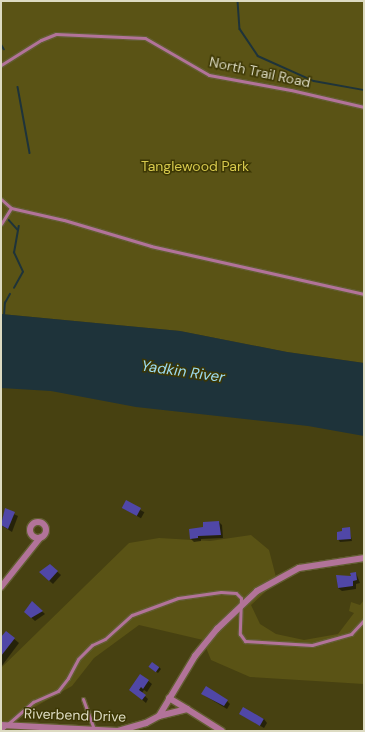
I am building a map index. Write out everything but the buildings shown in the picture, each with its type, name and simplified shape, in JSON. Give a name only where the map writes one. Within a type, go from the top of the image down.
[{"type":"street","points":[[1,587],[40,538]]},
{"type":"street","points":[[159,716],[196,656],[240,605],[265,585],[299,568],[364,558]]},
{"type":"street","points":[[169,698],[222,731]]},
{"type":"street","name":"Riverbend Drive","points":[[4,725],[23,728],[127,730],[159,716],[187,709]]},
{"type":"lane","name":"North Trail Road","points":[[1,65],[41,40],[56,34],[146,38],[209,75],[291,90],[364,107]]},
{"type":"lane","points":[[1,199],[11,208],[64,220],[201,259],[364,294]]},
{"type":"lane","points":[[1,224],[11,208]]},
{"type":"lane","points":[[1,730],[4,725],[33,702],[58,691],[84,652],[105,639],[132,615],[189,595],[221,592],[236,593],[241,598],[240,634],[245,641],[312,645],[351,634],[364,620]]},
{"type":"lane","points":[[83,699],[94,730]]},
{"type":"green space","name":"Tanglewood Park","points":[[1,1],[364,1],[364,363],[287,352],[180,331],[1,314]]},
{"type":"green space","points":[[251,535],[269,550],[277,581],[251,605],[260,624],[276,634],[304,640],[338,634],[354,613],[349,611],[351,602],[360,605],[364,600],[364,684],[250,677],[211,660],[203,640],[139,625],[94,658],[72,686],[17,717],[12,731],[1,731],[1,668],[129,543],[159,538],[210,541]]},
{"type":"water","name":"Yadkin River","points":[[1,314],[180,331],[287,352],[364,363],[364,436],[308,426],[136,407],[51,391],[1,388]]},
{"type":"waterway","points":[[238,1],[240,29],[258,56],[314,81],[364,90]]},
{"type":"waterway","points":[[1,44],[4,49]]},
{"type":"waterway","points":[[18,87],[30,153]]},
{"type":"waterway","points":[[9,220],[18,230]]},
{"type":"waterway","points":[[14,288],[23,272],[14,253],[19,226]]},
{"type":"waterway","points":[[4,316],[5,303],[10,294]]}]
